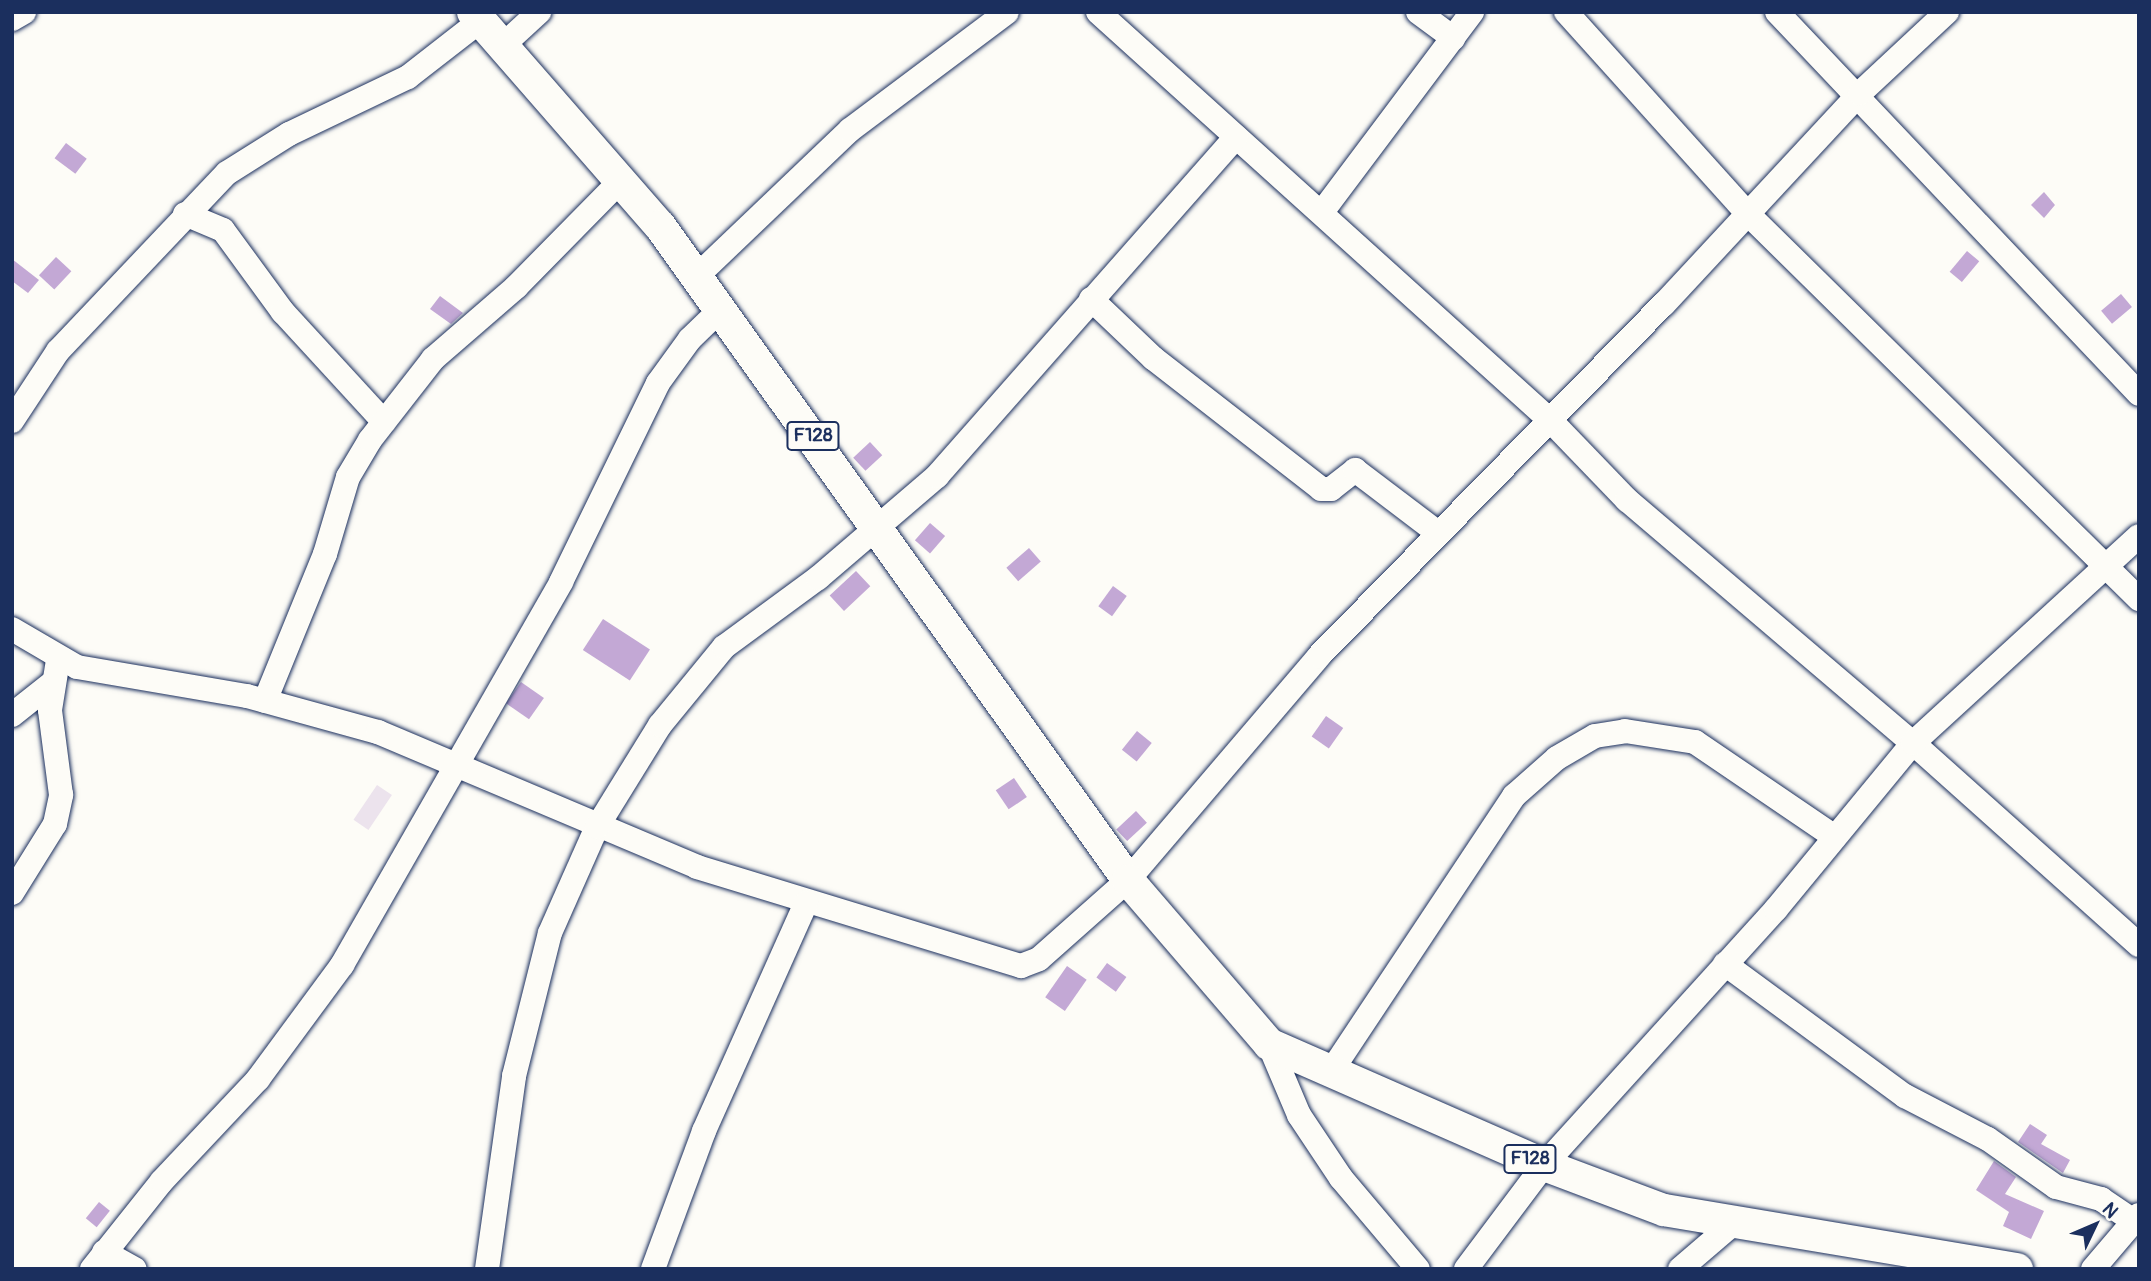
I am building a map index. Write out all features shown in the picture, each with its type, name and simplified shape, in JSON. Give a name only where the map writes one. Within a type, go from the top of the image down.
[{"type":"main road","name":"F128","points":[[476,17],[622,179],[878,527],[1128,880],[1269,1044],[1544,1165],[1664,1210],[2017,1269]]},
{"type":"street","points":[[12,19],[24,12]]},
{"type":"street","points":[[501,47],[539,12]]},
{"type":"street","points":[[696,277],[850,130],[1007,12]]},
{"type":"street","points":[[1098,12],[1551,421],[1627,500],[1913,743],[2139,945]]},
{"type":"street","points":[[1419,12],[1453,38]]},
{"type":"street","points":[[1322,212],[1472,12]]},
{"type":"street","points":[[1566,12],[1748,214],[2107,564],[2139,599]]},
{"type":"street","points":[[1777,12],[1860,93],[2139,394]]},
{"type":"street","points":[[12,629],[58,660],[163,685],[265,701],[378,732],[461,763],[597,827],[806,903],[1021,965],[1039,959],[1128,880],[1319,656],[1551,421],[1860,93],[1947,12]]},
{"type":"street","points":[[12,421],[58,351],[185,214],[227,173],[289,134],[408,77],[476,17]]},
{"type":"street","points":[[487,1269],[528,1011],[550,933],[597,827],[660,725],[724,647],[878,527],[937,476],[1236,137]]},
{"type":"street","points":[[265,701],[325,554],[348,477],[384,422],[433,359],[516,287],[622,179]]},
{"type":"street","points":[[185,214],[223,230],[283,312],[384,422]]},
{"type":"street","points":[[1091,299],[1153,358],[1321,489],[1331,489],[1355,470],[1438,533]]},
{"type":"street","points":[[135,1269],[98,1260],[258,1079],[342,965],[461,763],[561,582],[657,383],[720,310]]},
{"type":"street","points":[[1466,1269],[1544,1165],[1725,964],[1913,743],[2139,536]]},
{"type":"street","points":[[12,893],[55,824],[61,795],[51,684],[58,660]]},
{"type":"street","points":[[12,715],[51,684]]},
{"type":"street","points":[[1330,1073],[1514,796],[1557,758],[1595,736],[1625,731],[1695,742],[1835,837]]},
{"type":"street","points":[[653,1269],[704,1131],[806,903]]},
{"type":"street","points":[[1725,964],[1905,1096],[1988,1139],[2056,1187],[2101,1199],[2135,1218],[2093,1269]]},
{"type":"street","points":[[1269,1044],[1299,1115],[1341,1178],[1418,1269]]},
{"type":"street","points":[[1680,1269],[1736,1222]]},
{"type":"shaded area","points":[[377,785],[392,795],[368,830],[354,820]]},
{"type":"building","points":[[66,143],[87,159],[75,174],[55,158]]},
{"type":"building","points":[[2044,192],[2055,205],[2044,218],[2031,205]]},
{"type":"building","points":[[1967,251],[1979,261],[1962,282],[1950,272]]},
{"type":"building","points":[[56,257],[71,271],[54,290],[39,275]]},
{"type":"building","points":[[12,259],[39,280],[28,293],[12,281]]},
{"type":"building","points":[[2121,294],[2132,307],[2112,324],[2101,311]]},
{"type":"building","points":[[440,296],[463,313],[451,324],[430,309]]},
{"type":"building","points":[[870,442],[882,455],[865,471],[853,458]]},
{"type":"building","points":[[930,523],[945,536],[930,553],[915,540]]},
{"type":"building","points":[[1029,548],[1041,562],[1018,581],[1006,568]]},
{"type":"building","points":[[856,571],[870,586],[844,611],[830,596]]},
{"type":"building","points":[[1113,586],[1127,596],[1112,616],[1098,606]]},
{"type":"building","points":[[603,619],[650,649],[630,681],[583,650]]},
{"type":"building","points":[[521,682],[544,698],[529,719],[506,703]]},
{"type":"building","points":[[1326,716],[1343,728],[1329,749],[1312,736]]},
{"type":"building","points":[[1137,731],[1152,743],[1137,762],[1122,750]]},
{"type":"building","points":[[1014,778],[1027,797],[1009,809],[996,790]]},
{"type":"building","points":[[1136,811],[1147,823],[1127,841],[1116,829]]},
{"type":"building","points":[[1107,963],[1126,977],[1116,992],[1096,978]]},
{"type":"building","points":[[1067,966],[1087,980],[1065,1011],[1045,997]]},
{"type":"building","points":[[2030,1124],[2047,1135],[2041,1144],[2070,1160],[2063,1173],[2018,1142]]},
{"type":"building","points":[[1994,1161],[2016,1177],[2005,1194],[2044,1211],[2031,1239],[2003,1226],[2009,1212],[1976,1190]]},
{"type":"building","points":[[99,1202],[110,1211],[97,1227],[86,1218]]}]
